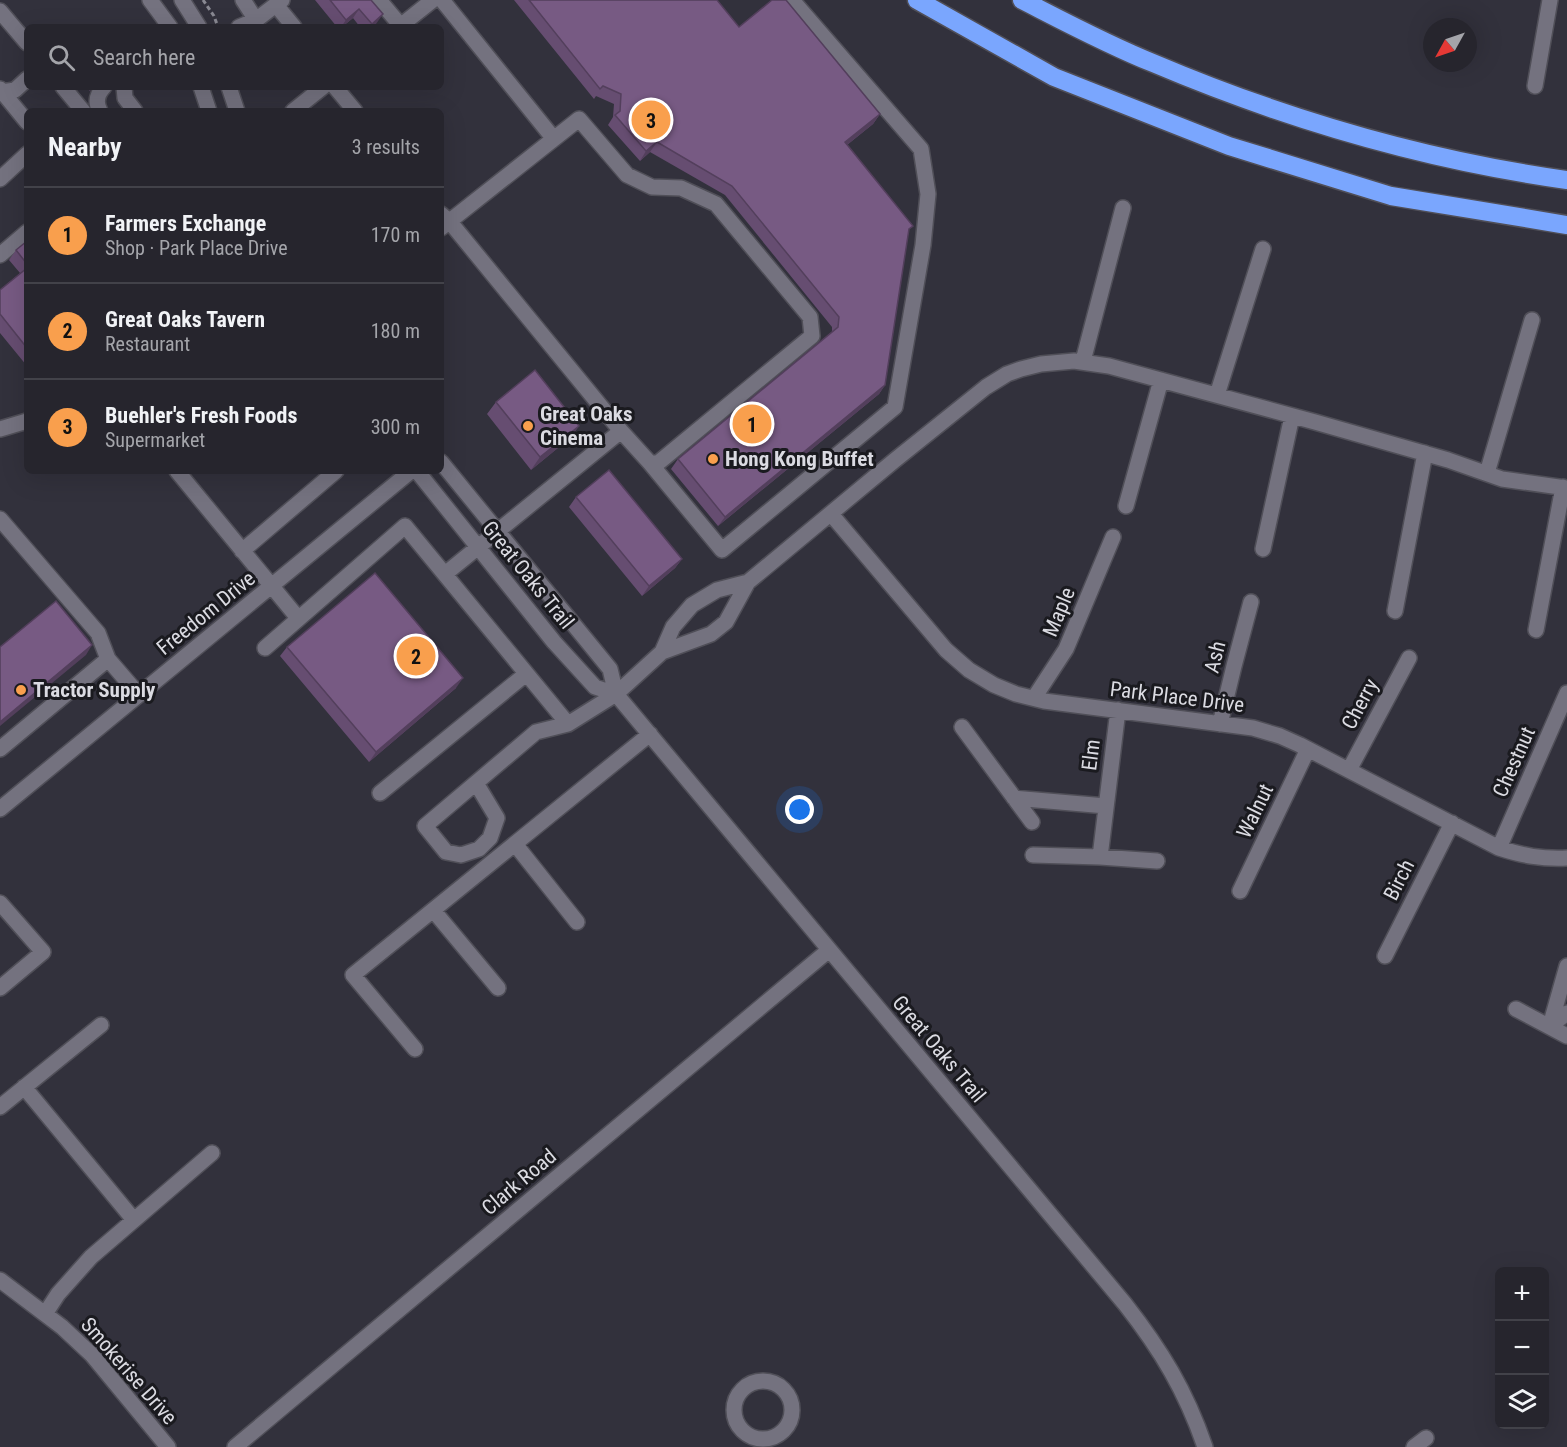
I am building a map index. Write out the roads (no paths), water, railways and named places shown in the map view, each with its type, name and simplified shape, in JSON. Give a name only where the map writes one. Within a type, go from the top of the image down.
[{"type":"highway","points":[[917,0],[1054,77],[1229,146],[1391,196],[1567,225]]},
{"type":"highway","points":[[1022,0],[1152,63],[1287,114],[1371,139],[1455,160],[1567,180]]},
{"type":"street","points":[[150,0],[168,24]]},
{"type":"street","points":[[182,0],[197,24]]},
{"type":"street","points":[[243,0],[256,20]]},
{"type":"street","points":[[379,0],[398,24]]},
{"type":"street","points":[[403,24],[433,0]]},
{"type":"street","points":[[442,0],[554,139]]},
{"type":"street","points":[[650,463],[658,463],[812,336],[810,317],[716,204],[681,188],[652,187],[627,176],[579,119],[444,221],[722,550],[895,408],[923,245],[928,194],[921,149],[792,0]]},
{"type":"street","points":[[1535,86],[1550,0]]},
{"type":"street","points":[[246,24],[256,20],[279,2],[292,24]]},
{"type":"street","points":[[0,11],[24,39]]},
{"type":"street","points":[[1,91],[15,90],[24,82]]},
{"type":"street","points":[[66,90],[80,108]]},
{"type":"street","points":[[98,108],[97,98],[102,90]]},
{"type":"street","points":[[124,90],[125,98],[133,108]]},
{"type":"street","points":[[202,90],[208,108]]},
{"type":"street","points":[[230,90],[236,108]]},
{"type":"street","points":[[297,108],[320,90]]},
{"type":"street","points":[[338,90],[352,108]]},
{"type":"street","points":[[1,91],[24,118]]},
{"type":"street","points":[[0,179],[24,157]]},
{"type":"street","points":[[1083,361],[1123,208]]},
{"type":"street","points":[[0,255],[24,235]]},
{"type":"street","points":[[1217,395],[1263,249]]},
{"type":"street","points":[[1487,473],[1532,320]]},
{"type":"street","points":[[476,783],[496,818],[490,838],[479,849],[461,855],[446,852],[425,826],[536,732],[568,724],[616,694],[662,652],[711,634],[726,622],[748,582],[895,460],[993,383],[1007,375],[1041,364],[1083,361],[1109,366],[1425,453],[1502,479],[1565,488],[1536,630]]},
{"type":"street","points":[[1126,506],[1161,380]]},
{"type":"street","points":[[1263,549],[1292,416]]},
{"type":"street","points":[[0,429],[24,423]]},
{"type":"street","points":[[445,574],[621,431]]},
{"type":"street","points":[[1395,610],[1425,453]]},
{"type":"street","name":"Great Oaks Trail","points":[[444,466],[610,669],[616,694],[1125,1304],[1173,1373],[1189,1405],[1205,1447]]},
{"type":"street","points":[[179,474],[298,618]]},
{"type":"street","points":[[242,551],[332,474]]},
{"type":"street","name":"Freedom Drive","points":[[0,810],[407,474]]},
{"type":"street","name":"Great Oaks Trail","points":[[419,474],[554,642],[595,687],[616,694]]},
{"type":"street","name":"Park Place Drive","points":[[831,514],[946,650],[969,670],[994,685],[1034,698],[1253,728],[1271,733],[1308,749],[1499,848],[1523,855],[1567,858]]},
{"type":"street","points":[[0,519],[98,633],[108,659],[140,695]]},
{"type":"street","points":[[264,648],[405,526],[568,724]]},
{"type":"street","name":"Maple","points":[[1034,698],[1066,649],[1113,537]]},
{"type":"street","points":[[662,652],[673,627],[692,605],[717,590],[748,582]]},
{"type":"street","name":"Ash","points":[[1220,724],[1251,602]]},
{"type":"street","name":"Cherry","points":[[1349,770],[1409,658]]},
{"type":"street","points":[[0,749],[108,659]]},
{"type":"street","points":[[380,793],[526,674]]},
{"type":"street","name":"Chestnut","points":[[1499,848],[1567,693]]},
{"type":"street","name":"Elm","points":[[1100,857],[1118,710]]},
{"type":"street","points":[[962,727],[1032,822]]},
{"type":"street","points":[[414,1049],[353,975],[650,734]]},
{"type":"street","name":"Walnut","points":[[1240,891],[1308,749]]},
{"type":"street","points":[[1014,798],[1106,806]]},
{"type":"street","name":"Birch","points":[[1385,956],[1452,823]]},
{"type":"street","points":[[515,844],[577,922]]},
{"type":"street","points":[[1032,855],[1157,861]]},
{"type":"street","points":[[0,903],[43,952],[0,988]]},
{"type":"street","points":[[433,910],[498,988]]},
{"type":"street","name":"Clark Road","points":[[236,1447],[829,950]]},
{"type":"street","points":[[1550,1026],[1567,966]]},
{"type":"street","points":[[1516,1009],[1567,1036]]},
{"type":"street","points":[[1550,1026],[1567,1013]]},
{"type":"street","points":[[0,1107],[100,1025]]},
{"type":"street","points":[[24,1087],[134,1220]]},
{"type":"street","points":[[45,1314],[58,1294],[91,1257],[212,1153]]},
{"type":"street","name":"Smokerise Drive","points":[[0,1280],[62,1327],[92,1355],[168,1447]]},
{"type":"place","name":"Buehler's Fresh Foods","points":[[651,120]]},
{"type":"place","name":"Farmers Exchange","points":[[752,424]]},
{"type":"place","name":"Great Oaks Cinema","points":[[528,426]]},
{"type":"place","name":"Hong Kong Buffet","points":[[713,459]]},
{"type":"place","name":"Great Oaks Tavern","points":[[416,656]]},
{"type":"place","name":"Tractor Supply","points":[[21,690]]}]
